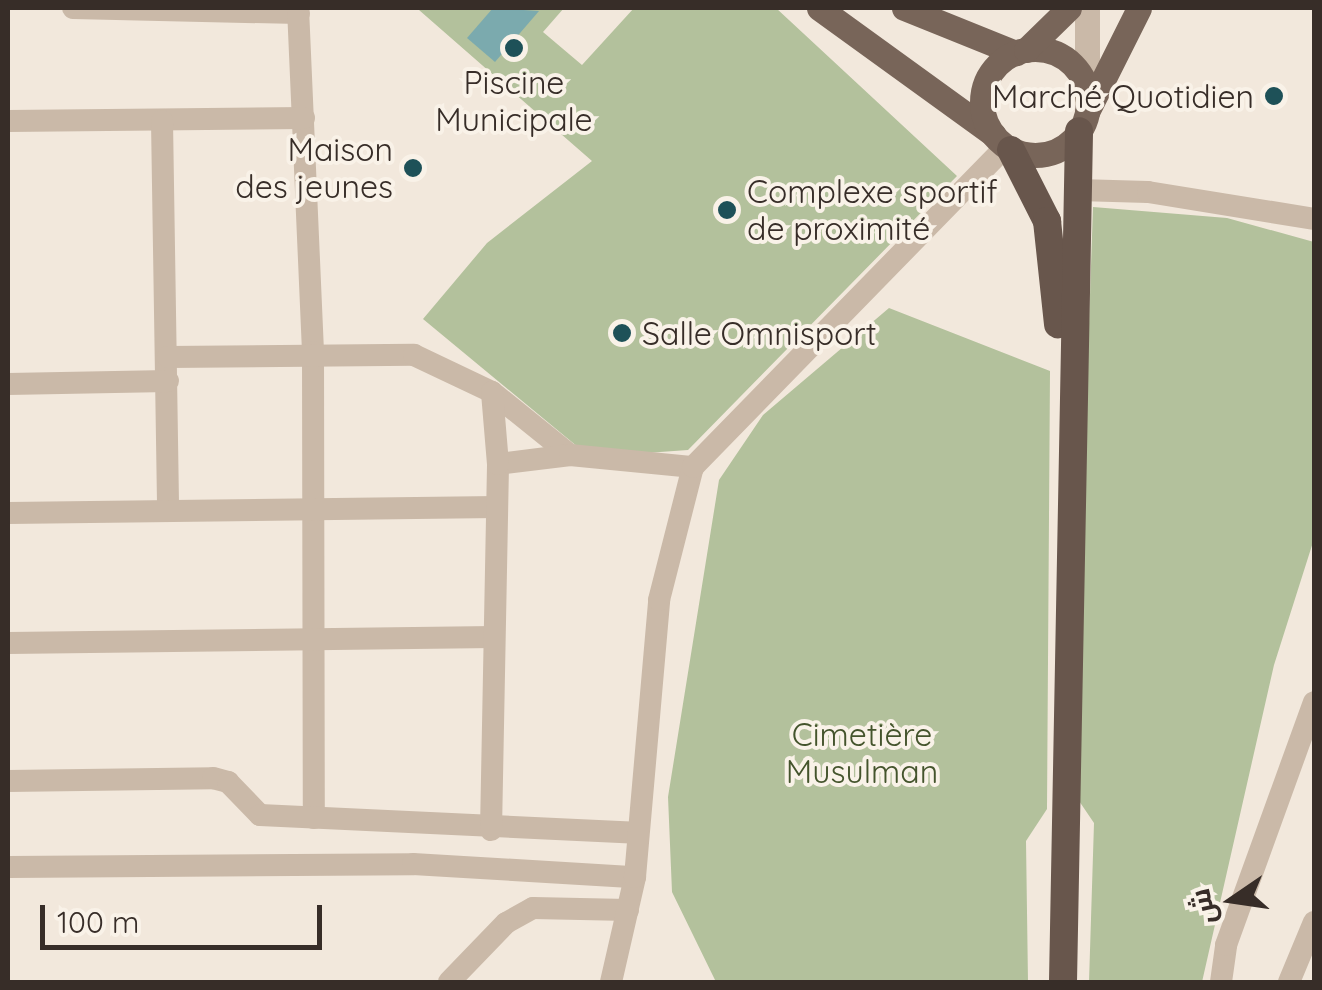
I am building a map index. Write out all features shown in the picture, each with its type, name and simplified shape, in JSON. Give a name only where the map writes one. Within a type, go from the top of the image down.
[{"type":"highway","points":[[1063,982],[1078,190],[1084,114]]},
{"type":"highway","points":[[1003,143],[1047,221],[1057,295],[1045,982]]},
{"type":"main road","points":[[819,8],[1003,143],[1052,152],[1084,114],[1139,8]]},
{"type":"main road","points":[[904,8],[1021,51],[1044,50],[1074,67],[1084,114]]},
{"type":"main road","points":[[1003,143],[984,88],[1070,8]]},
{"type":"street","points":[[73,8],[298,10],[313,352],[314,818]]},
{"type":"street","points":[[1084,114],[1087,8]]},
{"type":"street","points":[[8,121],[304,118]]},
{"type":"street","points":[[162,121],[168,511]]},
{"type":"street","points":[[611,982],[635,876],[659,600],[693,467],[1003,143]]},
{"type":"street","points":[[1078,190],[1168,194],[1314,219]]},
{"type":"street","points":[[8,384],[313,352],[414,355],[492,392],[570,456]]},
{"type":"street","points":[[491,830],[498,464],[492,392]]},
{"type":"street","points":[[498,464],[570,456],[693,467]]},
{"type":"street","points":[[8,513],[497,507]]},
{"type":"street","points":[[8,643],[494,637]]},
{"type":"street","points":[[1221,982],[1226,944],[1314,702]]},
{"type":"street","points":[[8,781],[213,778],[228,782],[260,815],[491,830],[636,834]]},
{"type":"street","points":[[8,867],[413,864],[635,876]]},
{"type":"street","points":[[449,982],[506,922],[533,908],[628,910]]},
{"type":"street","points":[[1290,982],[1314,922]]},
{"type":"green space","name":"Complexe sportif de proximité","points":[[564,8],[543,32],[582,65],[634,8],[776,8],[957,176],[688,450],[590,457],[423,319],[487,243],[592,161],[419,10]]},
{"type":"green space","points":[[1093,207],[1227,218],[1314,242],[1314,539],[1274,665],[1202,982],[1089,982],[1094,823],[1073,792]]},
{"type":"green space","name":"Cimetière Musulman","points":[[889,308],[1050,371],[1047,809],[1026,841],[1028,982],[716,982],[672,892],[668,797],[719,480],[763,415]]},
{"type":"water","points":[[493,8],[539,11],[495,62],[467,38]]},
{"type":"place","name":"Piscine Municipale","points":[[514,48]]},
{"type":"place","name":"Marché Quotidien","points":[[1274,96]]},
{"type":"place","name":"Maison des jeunes","points":[[413,168]]},
{"type":"place","name":"Complexe sportif de proximité","points":[[727,210]]},
{"type":"place","name":"Salle Omnisport","points":[[622,333]]}]
